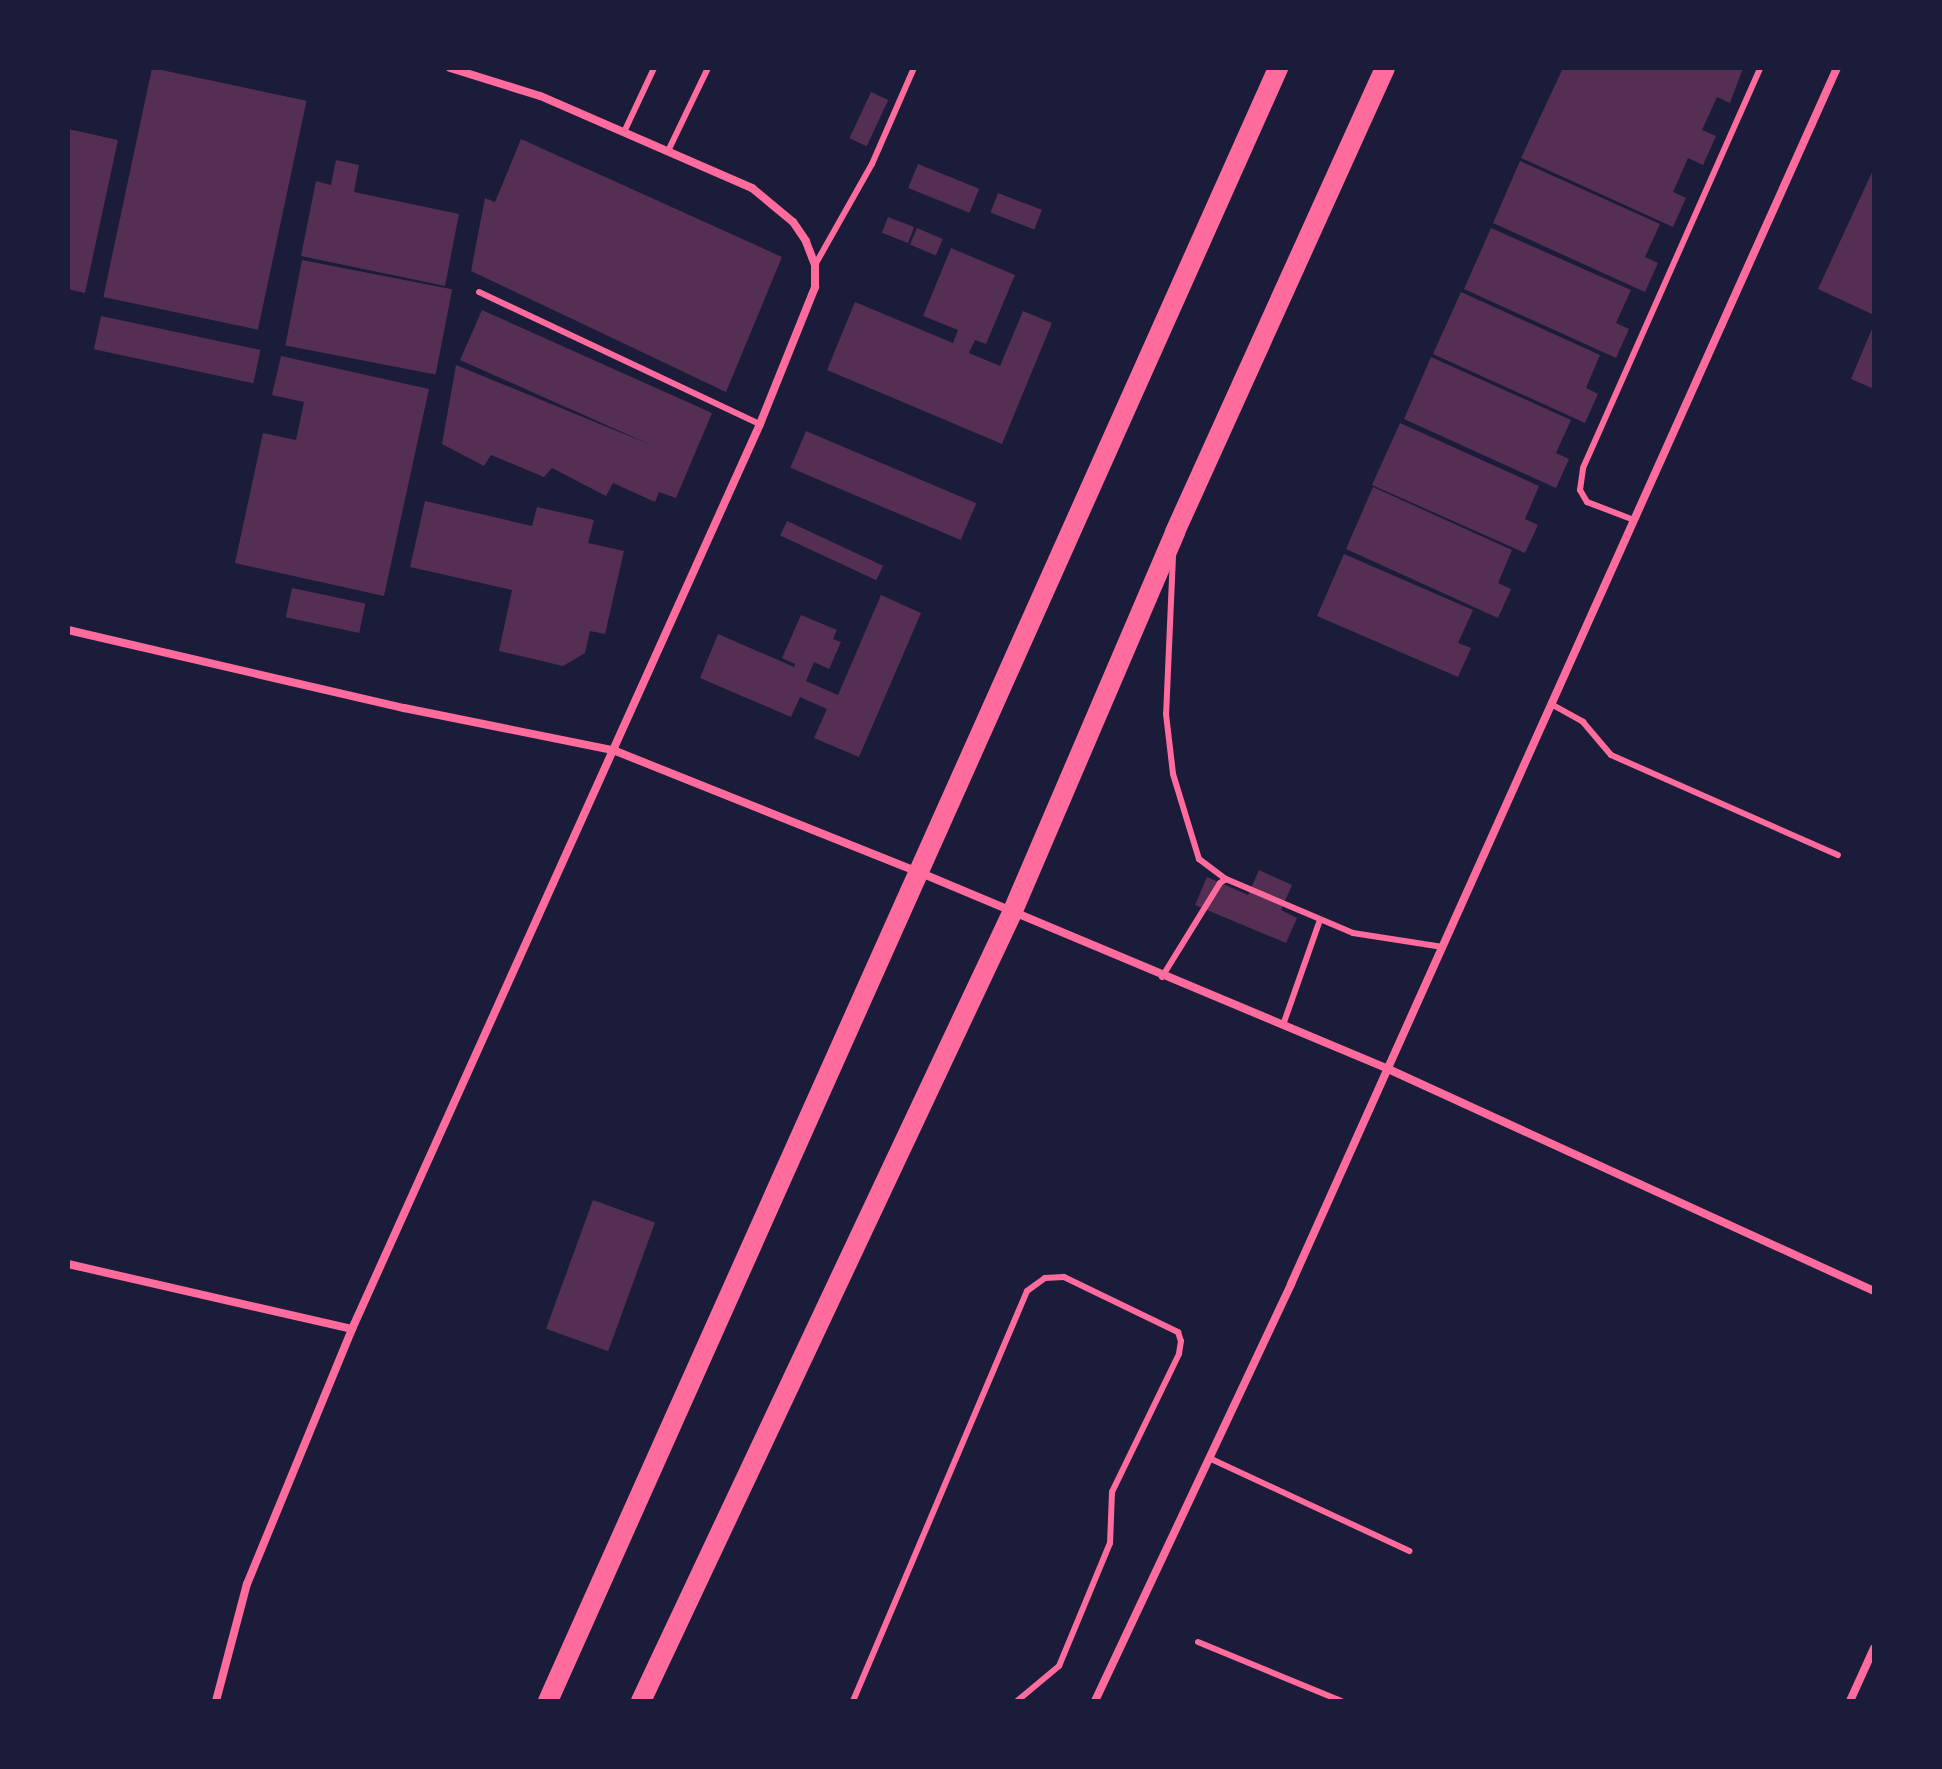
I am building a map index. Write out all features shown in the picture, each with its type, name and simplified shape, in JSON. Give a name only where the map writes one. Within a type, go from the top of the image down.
[{"type":"main road","points":[[548,1701],[921,873],[1278,68]]},
{"type":"main road","points":[[641,1701],[1012,913],[1175,532],[1385,68]]},
{"type":"street","points":[[216,1701],[252,1571],[352,1329],[760,424],[811,305],[817,276],[806,241],[793,222],[752,188],[625,130],[511,85],[450,68]]},
{"type":"street","points":[[1095,1701],[1443,947],[1837,68]]},
{"type":"street","points":[[68,630],[404,708],[613,750],[921,873],[1162,977],[1386,1068],[1874,1291]]},
{"type":"street","points":[[68,1264],[352,1329]]},
{"type":"street","points":[[1850,1701],[1874,1648]]},
{"type":"lane","points":[[625,130],[654,68]]},
{"type":"lane","points":[[669,149],[708,68]]},
{"type":"lane","points":[[815,265],[872,164],[914,68]]},
{"type":"lane","points":[[1634,520],[1587,502],[1580,490],[1583,468],[1760,68]]},
{"type":"lane","points":[[479,292],[760,424]]},
{"type":"lane","points":[[1175,532],[1168,622],[1168,743],[1193,847],[1209,869],[1226,879],[1320,920],[1366,936],[1443,947]]},
{"type":"lane","points":[[1551,704],[1583,722],[1611,755],[1838,855]]},
{"type":"lane","points":[[1162,977],[1220,883],[1226,879]]},
{"type":"lane","points":[[1283,1025],[1320,920]]},
{"type":"lane","points":[[853,1701],[1027,1291],[1045,1278],[1064,1277],[1178,1332],[1181,1341],[1179,1354],[1112,1492],[1110,1543],[1059,1666],[1017,1701]]},
{"type":"lane","points":[[1209,1458],[1409,1551]]},
{"type":"lane","points":[[1198,1642],[1341,1701]]},
{"type":"building","points":[[152,68],[307,101],[258,330],[103,297]]},
{"type":"building","points":[[1563,68],[1743,68],[1730,103],[1717,97],[1702,130],[1716,136],[1703,165],[1688,158],[1673,192],[1686,198],[1673,227],[1521,158]]},
{"type":"building","points":[[871,92],[888,100],[867,146],[849,138]]},
{"type":"building","points":[[68,129],[118,140],[85,293],[68,289]]},
{"type":"building","points":[[521,139],[782,257],[726,392],[471,271],[485,198],[495,202]]},
{"type":"building","points":[[336,160],[359,165],[354,192],[459,214],[445,286],[301,256],[316,181],[331,185]]},
{"type":"building","points":[[1520,161],[1660,224],[1645,257],[1658,263],[1645,292],[1493,223]]},
{"type":"building","points":[[918,164],[979,189],[969,213],[908,188]]},
{"type":"building","points":[[1874,168],[1874,315],[1818,289]]},
{"type":"building","points":[[998,193],[1042,210],[1034,229],[990,213]]},
{"type":"building","points":[[888,217],[914,227],[908,243],[882,233]]},
{"type":"building","points":[[917,228],[943,239],[936,256],[910,245]]},
{"type":"building","points":[[1491,228],[1631,290],[1616,323],[1629,329],[1616,358],[1464,289]]},
{"type":"building","points":[[951,248],[1015,275],[986,344],[975,340],[969,353],[1000,366],[1023,311],[1052,323],[1002,444],[827,370],[855,302],[953,343],[958,330],[923,316]]},
{"type":"building","points":[[302,260],[452,289],[436,375],[285,345]]},
{"type":"building","points":[[1461,292],[1600,355],[1586,388],[1598,394],[1585,423],[1433,354]]},
{"type":"building","points":[[482,310],[712,413],[676,498],[659,492],[655,502],[613,483],[606,496],[552,468],[544,477],[491,455],[484,466],[442,444],[456,365],[651,445],[460,360]]},
{"type":"building","points":[[101,316],[260,350],[253,383],[94,349]]},
{"type":"building","points":[[1874,324],[1874,389],[1851,379]]},
{"type":"building","points":[[281,356],[429,389],[384,596],[235,563],[263,433],[296,440],[304,402],[272,395]]},
{"type":"building","points":[[1431,357],[1571,420],[1556,453],[1569,459],[1556,488],[1404,419]]},
{"type":"building","points":[[1400,423],[1539,486],[1525,519],[1538,525],[1525,553],[1372,485]]},
{"type":"building","points":[[806,431],[976,503],[961,540],[790,468]]},
{"type":"building","points":[[1373,487],[1512,550],[1498,583],[1511,589],[1498,618],[1346,549]]},
{"type":"building","points":[[425,501],[532,526],[537,507],[594,520],[588,543],[624,551],[605,634],[590,631],[585,653],[563,666],[499,651],[512,590],[410,567]]},
{"type":"building","points":[[787,521],[883,566],[876,580],[780,536]]},
{"type":"building","points":[[1344,554],[1473,610],[1458,643],[1471,648],[1458,677],[1317,616]]},
{"type":"building","points":[[292,588],[365,604],[359,633],[286,617]]},
{"type":"building","points":[[881,595],[921,613],[859,757],[814,738],[827,709],[800,697],[791,717],[700,678],[718,634],[794,667],[795,664],[782,658],[801,615],[837,630],[833,639],[841,642],[829,669],[814,662],[806,681],[838,695]]},
{"type":"building","points":[[1259,870],[1292,885],[1281,910],[1297,918],[1286,943],[1195,905],[1207,877],[1248,895]]},
{"type":"building","points":[[593,1200],[655,1223],[608,1351],[546,1329]]}]
